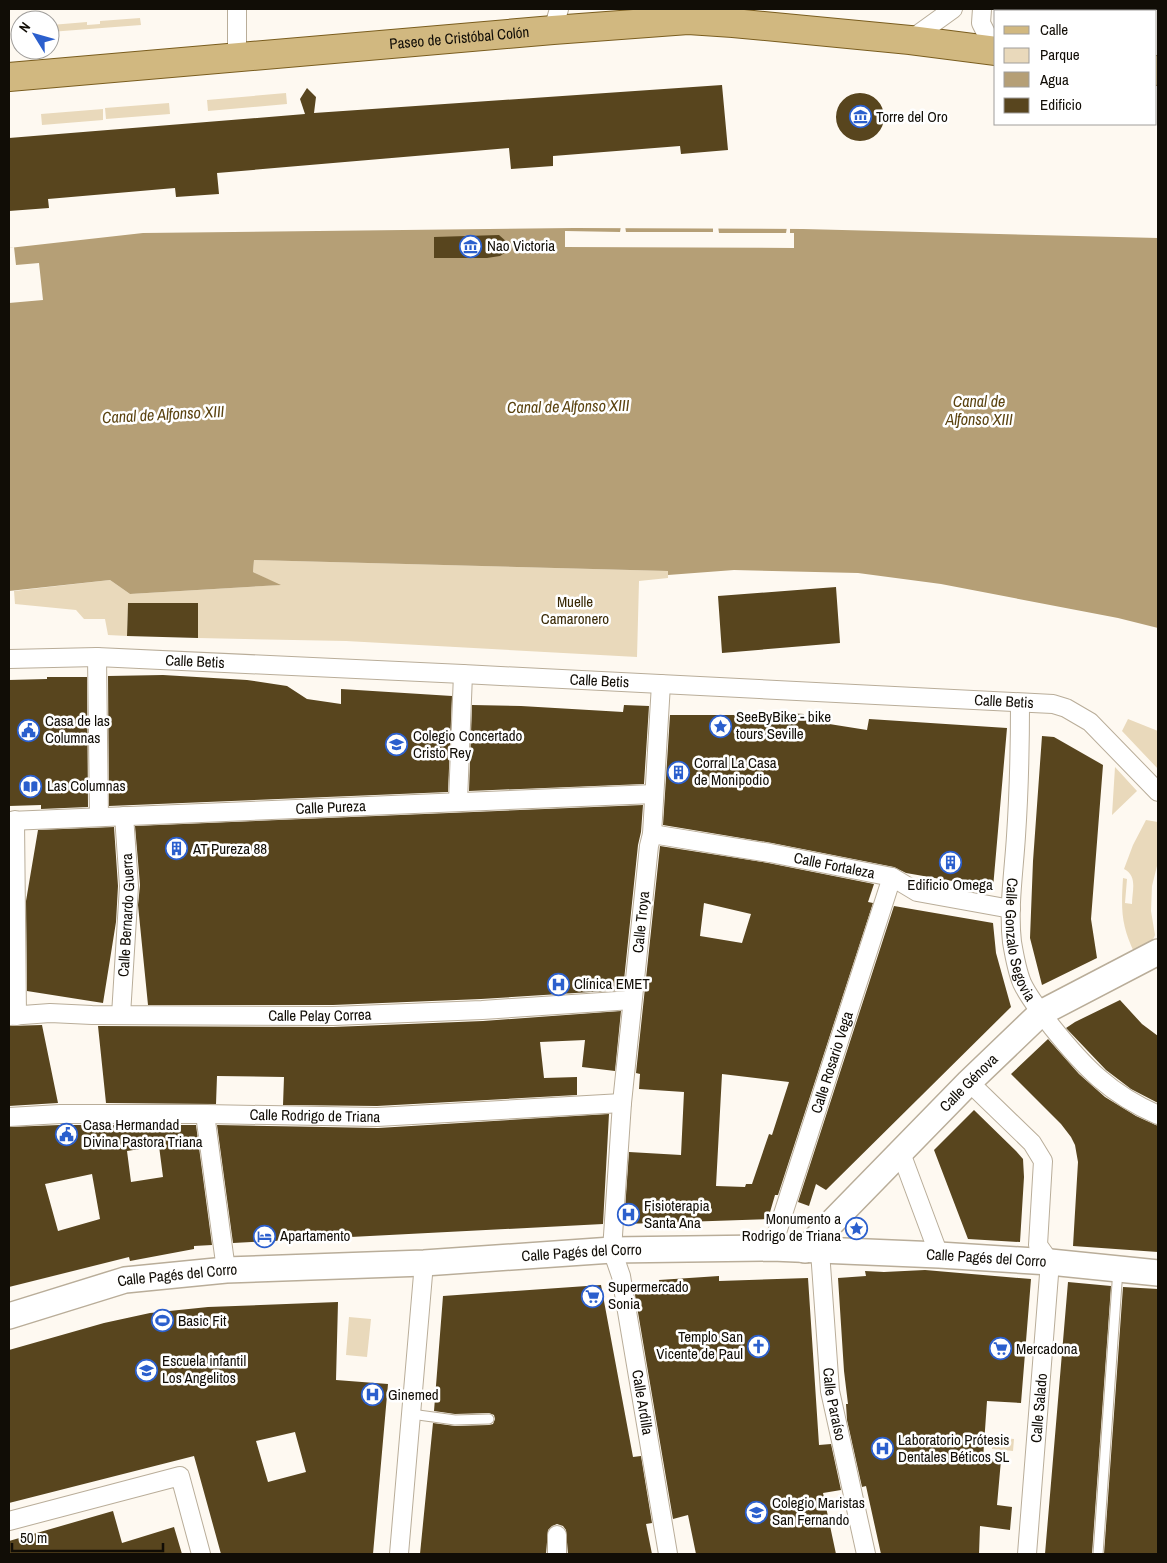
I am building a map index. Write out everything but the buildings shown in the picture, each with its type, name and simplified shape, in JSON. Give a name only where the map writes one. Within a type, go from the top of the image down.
[{"type":"main road","name":"Paseo de Cristóbal Colón","points":[[9,77],[237,57],[556,19],[689,14],[733,23],[910,40],[994,51]]},
{"type":"main road","name":"Calle Génova","points":[[812,1250],[969,1082],[1041,1013],[1158,952]]},
{"type":"main road","name":"Calle Pagés del Corro","points":[[9,1316],[125,1280],[226,1270],[424,1263],[612,1250],[772,1248],[939,1255],[1050,1262],[1158,1273]]},
{"type":"street","points":[[237,9],[237,57]]},
{"type":"street","points":[[910,40],[953,9]]},
{"type":"street","points":[[982,9],[981,23],[994,49]]},
{"type":"street","points":[[97,657],[99,817]]},
{"type":"street","name":"Calle Betis","points":[[9,659],[97,657],[1053,704],[1079,715],[1100,731],[1158,792]]},
{"type":"street","points":[[458,801],[463,674]]},
{"type":"street","name":"Calle Troya","points":[[612,1250],[622,1103],[649,846],[652,834],[661,684]]},
{"type":"street","name":"Calle Gonzalo Segovia","points":[[1020,703],[1012,942],[1022,982],[1041,1013],[1075,1056],[1093,1074],[1112,1090],[1158,1115]]},
{"type":"street","name":"Calle Pureza","points":[[12,821],[654,794]]},
{"type":"street","name":"Calle Bernardo Guerra","points":[[121,1014],[129,886],[124,816]]},
{"type":"street","points":[[12,821],[13,1016]]},
{"type":"street","name":"Calle Fortaleza","points":[[652,834],[770,853],[892,877],[918,892],[1012,909]]},
{"type":"street","name":"Calle Rosario Vega","points":[[772,1248],[892,877]]},
{"type":"street","name":"Calle Pelay Correa","points":[[13,1016],[50,1013],[333,1016],[482,1010],[632,1000]]},
{"type":"street","points":[[969,1082],[1032,1143],[1043,1161],[1038,1245],[1050,1262]]},
{"type":"street","name":"Calle Rodrigo de Triana","points":[[9,1117],[60,1114],[205,1114],[377,1117],[622,1103]]},
{"type":"street","points":[[205,1114],[226,1270]]},
{"type":"street","points":[[901,1153],[939,1255]]},
{"type":"street","name":"Calle Ardilla","points":[[612,1250],[621,1276],[668,1554]]},
{"type":"street","name":"Calle Paraíso","points":[[812,1250],[830,1391],[866,1554]]},
{"type":"street","name":"Calle Salado","points":[[1027,1554],[1050,1262]]},
{"type":"street","points":[[399,1554],[424,1263]]},
{"type":"street","points":[[9,1520],[180,1476],[201,1554]]},
{"type":"street","points":[[556,1535],[557,1554]]},
{"type":"lane","points":[[1098,1554],[1118,1269]]},
{"type":"lane","points":[[411,1414],[455,1420],[489,1419]]},
{"type":"green space","points":[[140,18],[141,25],[60,31],[60,24],[87,22],[87,25],[100,24],[100,21]]},
{"type":"green space","points":[[286,93],[287,104],[208,111],[207,100]]},
{"type":"green space","points":[[169,103],[170,114],[106,119],[105,108]]},
{"type":"green space","points":[[103,109],[103,120],[42,125],[41,114]]},
{"type":"green space","name":"Muelle Camaronero","points":[[254,560],[668,571],[668,578],[639,581],[637,657],[346,641],[198,638],[197,603],[128,603],[127,636],[108,635],[105,619],[84,619],[76,610],[15,604],[14,591],[110,580],[130,594],[279,585],[253,572]]},
{"type":"green space","points":[[1128,719],[1158,731],[1158,769],[1122,731]]},
{"type":"green space","points":[[1115,767],[1137,791],[1112,815]]},
{"type":"green space","points":[[1146,820],[1158,822],[1158,862],[1152,886],[1151,911],[1155,935],[1152,942],[1135,954],[1123,917],[1123,878],[1127,879],[1125,903],[1132,904],[1133,880],[1124,869],[1133,845]]},
{"type":"green space","points":[[349,1317],[371,1319],[367,1357],[346,1355]]},
{"type":"green space","points":[[993,1437],[1014,1439],[1013,1451],[992,1449]]},
{"type":"water","name":"Canal de Alfonso XIII","points":[[574,228],[803,229],[1158,238],[1158,628],[1118,618],[941,584],[858,573],[734,570],[668,575],[668,571],[254,560],[253,572],[281,585],[130,594],[110,580],[9,591],[9,248],[143,233]]},
{"type":"pier","points":[[621,226],[625,226],[626,232],[713,232],[713,226],[718,226],[719,233],[786,233],[787,227],[790,227],[790,233],[794,233],[794,248],[565,247],[565,231],[620,232]]},
{"type":"pier","points":[[14,247],[16,265],[39,263],[43,300],[9,303],[9,248]]},
{"type":"place","name":"Torre del Oro","points":[[860,117]]},
{"type":"place","name":"Nao Victoria","points":[[471,246]]},
{"type":"place","name":"SeeByBike - bike tours Seville","points":[[720,726]]},
{"type":"place","name":"Casa de las Columnas","points":[[29,730]]},
{"type":"place","name":"Colegio Concertado Cristo Rey","points":[[397,745]]},
{"type":"place","name":"Corral La Casa de Monipodio","points":[[678,772]]},
{"type":"place","name":"Las Columnas","points":[[31,786]]},
{"type":"place","name":"AT Pureza 88","points":[[177,849]]},
{"type":"place","name":"Edificio Omega","points":[[950,862]]},
{"type":"place","name":"Clínica EMET","points":[[558,984]]},
{"type":"place","name":"Casa Hermandad Divina Pastora Triana","points":[[67,1134]]},
{"type":"place","name":"Fisioterapia Santa Ana","points":[[628,1215]]},
{"type":"place","name":"Monumento a Rodrigo de Triana","points":[[857,1228]]},
{"type":"place","name":"Apartamento","points":[[264,1236]]},
{"type":"place","name":"Supermercado Sonia","points":[[592,1296]]},
{"type":"place","name":"Basic Fit","points":[[162,1321]]},
{"type":"place","name":"Templo San Vicente de Paul","points":[[759,1346]]},
{"type":"place","name":"Mercadona","points":[[1000,1349]]},
{"type":"place","name":"Escuela infantil Los Angelitos","points":[[146,1370]]},
{"type":"place","name":"Ginemed","points":[[372,1395]]},
{"type":"place","name":"Laboratorio Prótesis Dentales Béticos SL","points":[[882,1449]]},
{"type":"place","name":"Colegio Maristas San Fernando","points":[[756,1512]]}]
